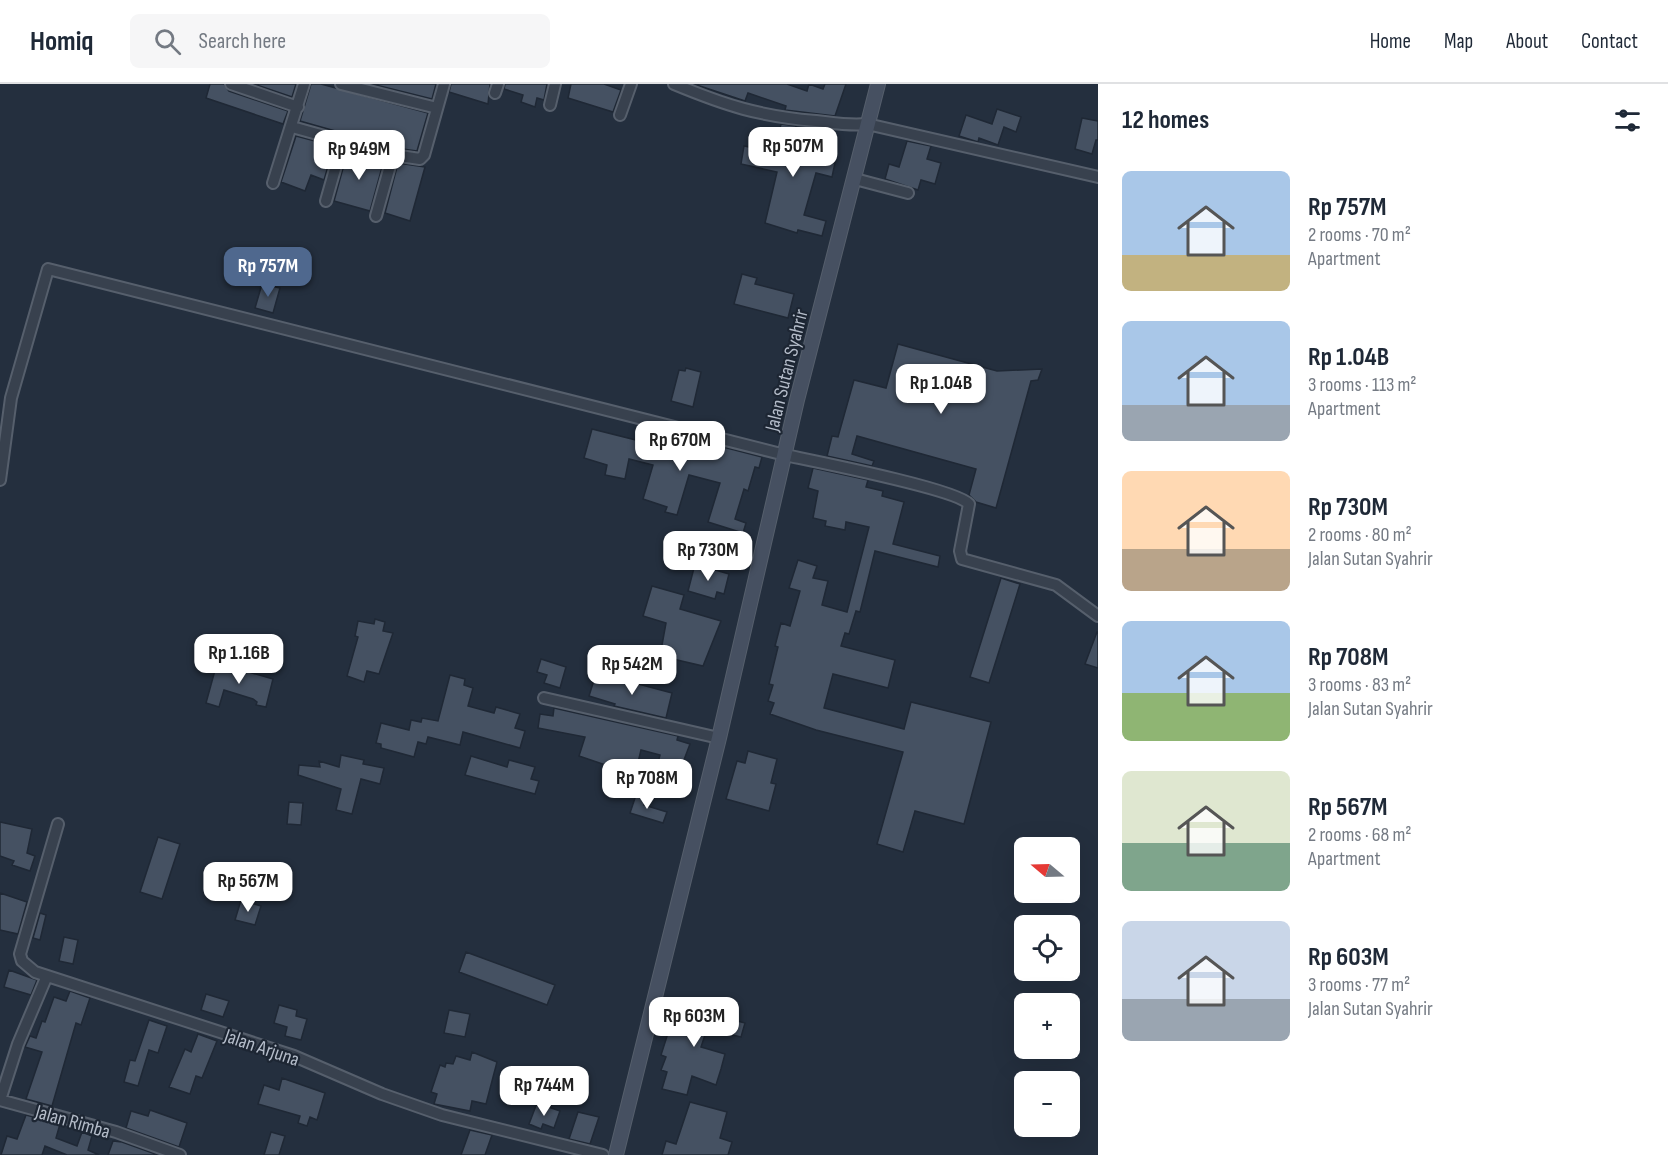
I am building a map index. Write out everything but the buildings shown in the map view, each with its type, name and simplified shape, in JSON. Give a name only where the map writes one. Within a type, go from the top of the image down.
[{"type":"street","points":[[231,84],[251,87],[298,107]]},
{"type":"street","points":[[273,183],[304,84]]},
{"type":"street","points":[[341,84],[437,108]]},
{"type":"street","points":[[292,127],[416,160],[424,155],[444,84]]},
{"type":"street","points":[[550,105],[555,84]]},
{"type":"street","points":[[620,115],[630,84]]},
{"type":"street","points":[[674,84],[729,107],[754,113],[848,127],[867,124],[1098,177]]},
{"type":"street","name":"Jalan Sutan Syahrir","points":[[616,1155],[719,738],[785,455],[878,84]]},
{"type":"street","points":[[326,201],[343,141]]},
{"type":"street","points":[[376,216],[393,155]]},
{"type":"street","points":[[855,178],[908,193]]},
{"type":"street","points":[[0,480],[11,398],[48,269],[785,455],[888,478],[964,500],[969,508],[960,551],[962,559],[1056,585],[1098,616]]},
{"type":"street","points":[[544,698],[719,738]]},
{"type":"street","points":[[0,1100],[18,1044],[46,978],[26,965],[20,954],[58,824]]},
{"type":"street","name":"Jalan Arjuna","points":[[46,978],[294,1056],[382,1094],[442,1115],[603,1155]]},
{"type":"street","name":"Jalan Rimba","points":[[0,1100],[116,1132],[178,1155]]}]
